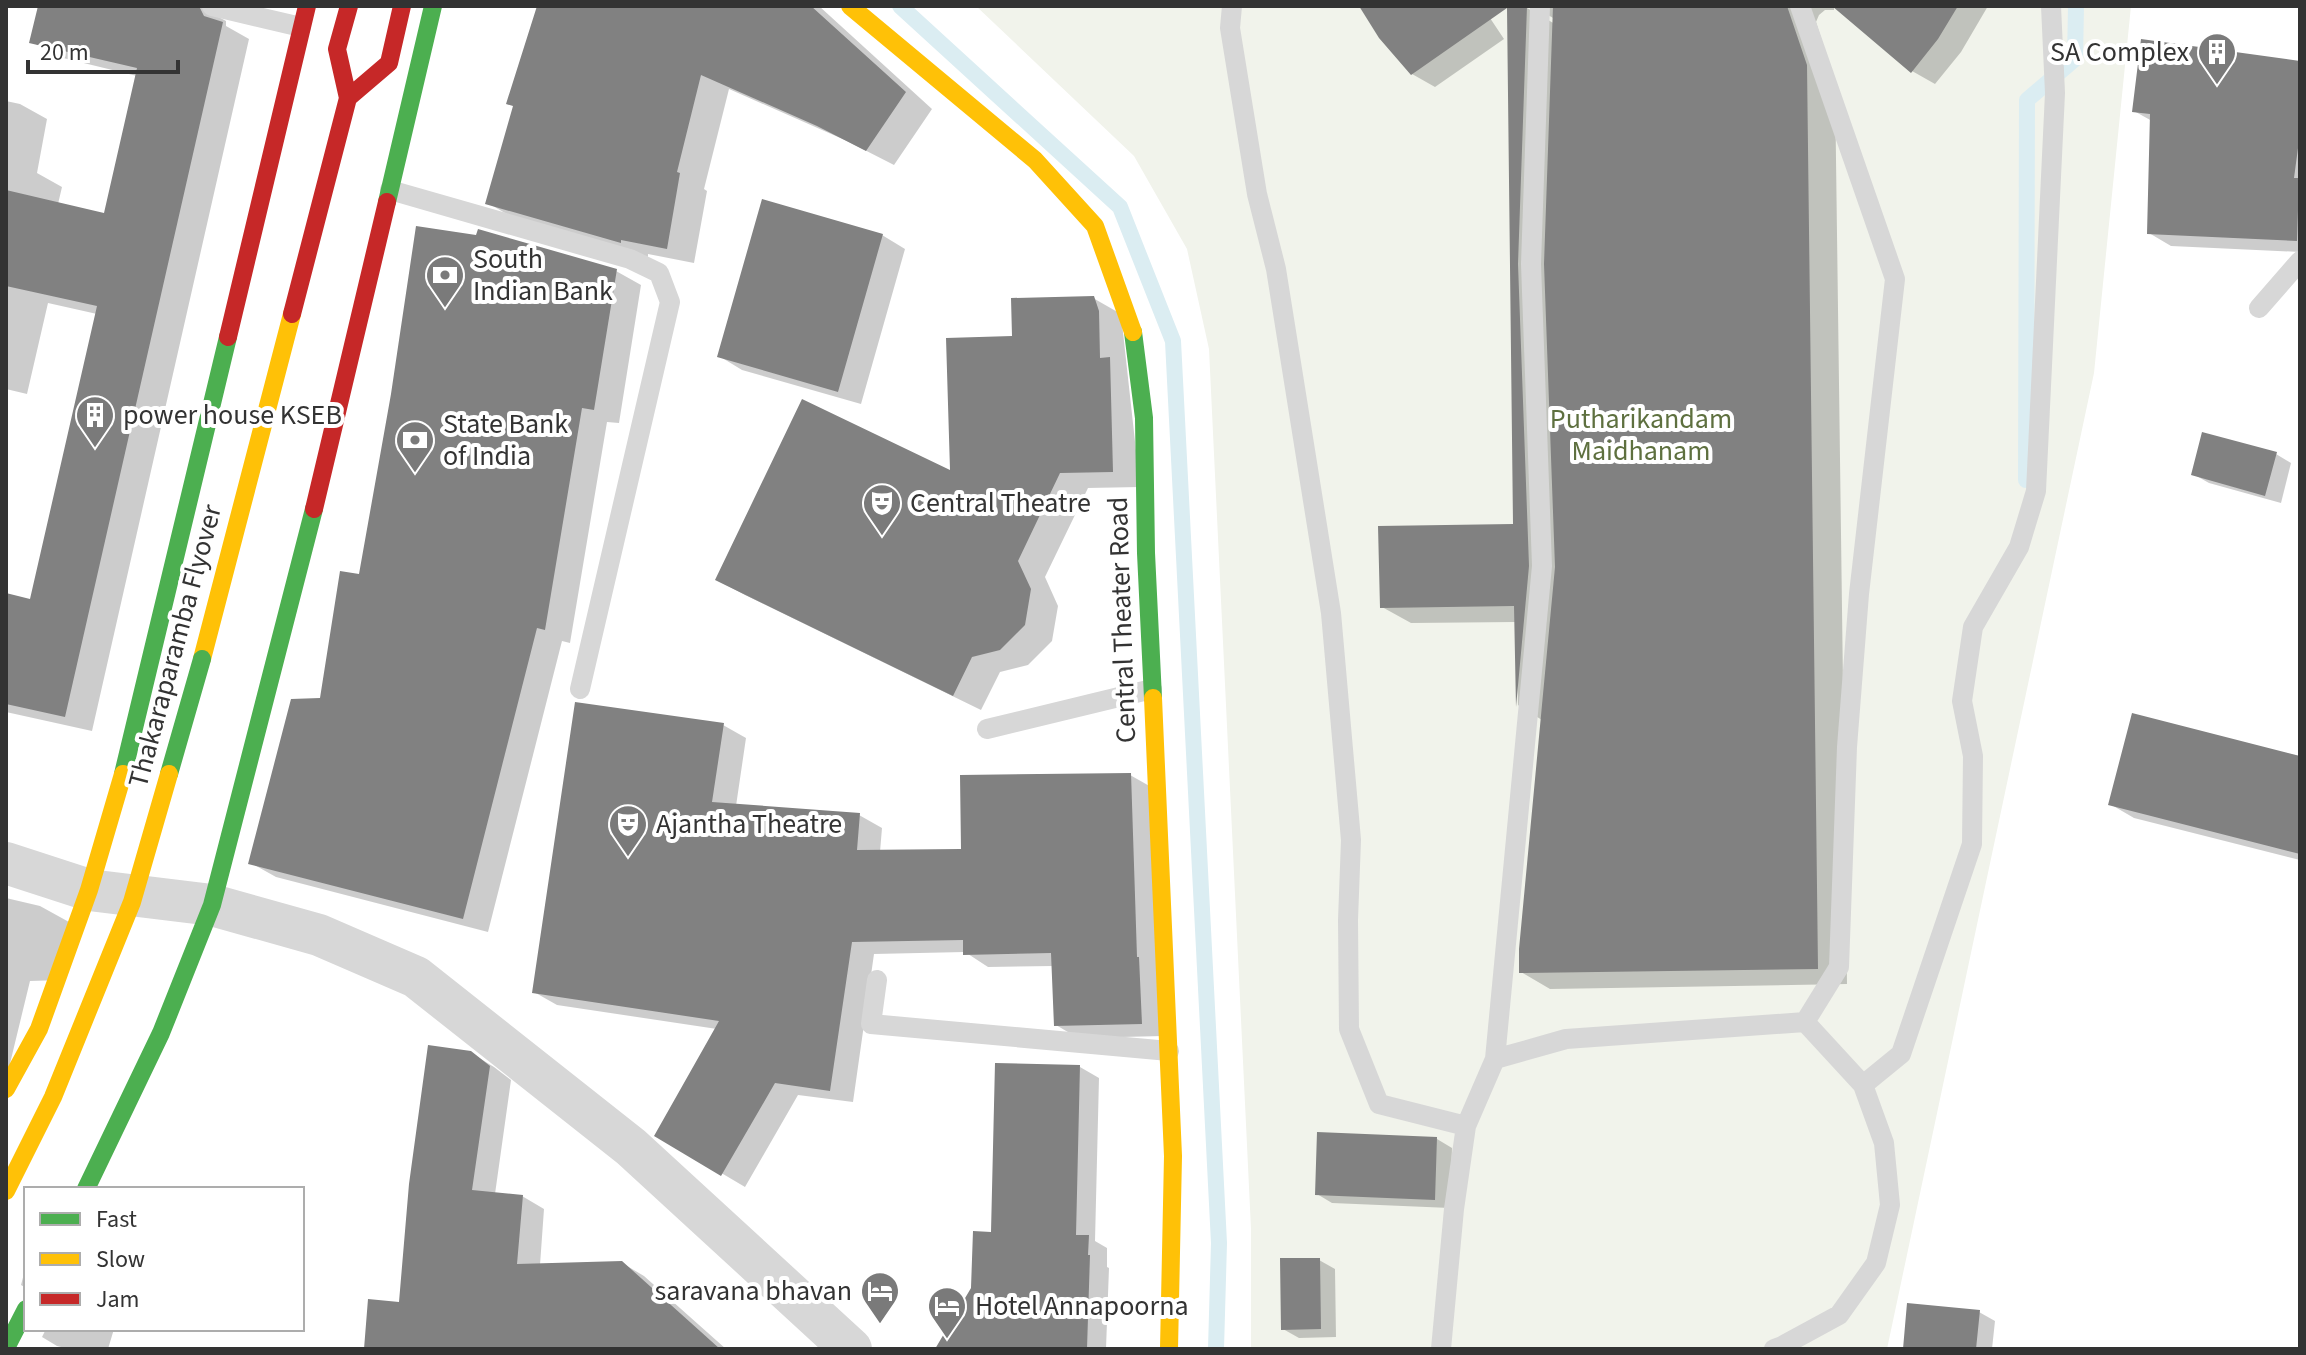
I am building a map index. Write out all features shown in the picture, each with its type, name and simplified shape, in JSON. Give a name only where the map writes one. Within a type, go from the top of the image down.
[{"type":"street","points":[[6,1089],[39,1029],[89,890],[127,755],[307,6]]},
{"type":"street","points":[[349,6],[337,49],[348,98],[389,63],[402,6]]},
{"type":"street","points":[[87,1187],[161,1033],[212,905],[320,485],[433,6]]},
{"type":"street","name":"Central Theater Road","points":[[850,6],[1035,160],[1095,226],[1135,337],[1144,418],[1152,689],[1173,1156],[1169,1349]]},
{"type":"street","name":"Thakaraparamba Flyover","points":[[6,1191],[53,1097],[132,902],[202,659],[348,98]]},
{"type":"street","points":[[6,863],[89,890],[212,905],[319,935],[416,977],[631,1147],[851,1349]]},
{"type":"street","points":[[6,1348],[24,1313]]},
{"type":"lane","points":[[212,6],[301,27]]},
{"type":"lane","points":[[1232,6],[1230,28],[1257,194],[1276,269],[1331,613],[1351,840],[1349,1029],[1379,1104],[1466,1126]]},
{"type":"lane","points":[[1441,1349],[1454,1209],[1466,1126],[1495,1059],[1542,566],[1531,264],[1540,6]]},
{"type":"lane","points":[[1800,6],[1895,279],[1859,594],[1847,747],[1839,967],[1805,1022]]},
{"type":"lane","points":[[1863,1085],[1901,1054],[1972,844],[1973,756],[1962,701],[1973,627],[2019,547],[2036,491],[2055,93],[2051,6]]},
{"type":"lane","points":[[390,190],[630,259],[659,273],[670,302],[580,689]]},
{"type":"lane","points":[[2259,308],[2300,261]]},
{"type":"lane","points":[[987,729],[1152,689]]},
{"type":"lane","points":[[877,980],[871,1024],[1169,1051]]},
{"type":"lane","points":[[1495,1059],[1566,1039],[1805,1022]]},
{"type":"lane","points":[[1774,1349],[1839,1315],[1876,1263],[1890,1205],[1884,1143],[1863,1085],[1805,1022]]},
{"type":"green space","name":"Putharikandam Maidhanam","points":[[976,6],[2131,6],[2094,373],[1887,1349],[1251,1349],[1251,1229],[1209,349],[1187,249],[1134,156]]},
{"type":"building","name":"power house KSEB","points":[[38,6],[199,6],[204,16],[223,22],[65,717],[6,704],[6,593],[30,599],[97,306],[6,286],[6,190],[104,213],[137,68],[29,43]]},
{"type":"building","points":[[537,6],[811,6],[906,92],[866,151],[701,75],[677,172],[680,173],[667,249],[621,240],[621,243],[485,204],[513,106],[506,104]]},
{"type":"building","points":[[1359,6],[1527,6],[1518,264],[1529,566],[1516,707],[1514,606],[1380,608],[1378,526],[1513,524],[1507,8],[1411,75],[1379,38]]},
{"type":"building","points":[[1553,6],[1787,6],[1807,65],[1818,969],[1519,973],[1555,567],[1544,264]]},
{"type":"building","points":[[1832,6],[1958,6],[1938,39],[1911,73]]},
{"type":"building","points":[[2141,39],[2300,61],[2300,133],[2294,178],[2299,178],[2297,241],[2147,234],[2150,114],[2132,112]]},
{"type":"building","points":[[762,199],[883,234],[838,392],[717,357]]},
{"type":"building","points":[[416,226],[476,235],[478,229],[617,269],[594,410],[582,408],[545,630],[537,628],[463,919],[248,864],[291,699],[320,698],[340,571],[359,574],[391,394]]},
{"type":"building","name":"Central Theatre","points":[[1094,296],[1099,311],[1100,358],[1110,357],[1113,472],[1060,473],[1018,561],[1031,589],[1025,625],[1000,650],[972,657],[953,696],[715,580],[802,399],[950,470],[946,338],[1012,336],[1011,298]]},
{"type":"building","points":[[2202,432],[2277,452],[2265,496],[2191,475]]},
{"type":"building","points":[[575,702],[724,723],[712,802],[860,813],[857,850],[961,849],[960,775],[1131,773],[1142,1024],[1054,1026],[1051,953],[963,955],[963,940],[852,942],[830,1091],[775,1083],[721,1176],[654,1136],[719,1021],[532,993]]},
{"type":"building","points":[[2132,713],[2300,756],[2300,854],[2108,805]]},
{"type":"building","points":[[428,1045],[471,1051],[490,1066],[472,1190],[523,1195],[517,1264],[622,1261],[720,1349],[364,1349],[368,1299],[399,1302],[409,1184]]},
{"type":"building","points":[[995,1063],[1080,1065],[1076,1235],[1089,1235],[1087,1349],[935,1349],[971,1288],[973,1231],[991,1232]]},
{"type":"building","points":[[1317,1132],[1437,1137],[1435,1200],[1315,1195]]},
{"type":"building","points":[[1280,1258],[1320,1258],[1321,1329],[1281,1330]]},
{"type":"building","points":[[1907,1303],[1980,1310],[1976,1349],[1903,1349]]},
{"type":"waterway","points":[[900,6],[1120,207],[1173,341],[1219,1243],[1216,1349]]},
{"type":"waterway","points":[[2026,480],[2027,100],[2075,59],[2076,6]]},
{"type":"traffic: fast","points":[[387,202],[433,6]]},
{"type":"traffic: fast","points":[[1133,332],[1144,418],[1153,698]]},
{"type":"traffic: fast","points":[[123,774],[228,337]]},
{"type":"traffic: fast","points":[[87,1187],[161,1033],[212,905],[314,509]]},
{"type":"traffic: fast","points":[[169,774],[202,659]]},
{"type":"traffic: fast","points":[[6,1348],[24,1313]]},
{"type":"traffic: slow","points":[[850,6],[1035,160],[1095,226],[1133,332]]},
{"type":"traffic: slow","points":[[202,659],[292,314]]},
{"type":"traffic: slow","points":[[1153,698],[1173,1156],[1169,1349]]},
{"type":"traffic: slow","points":[[6,1089],[39,1029],[89,890],[123,774]]},
{"type":"traffic: slow","points":[[6,1191],[53,1097],[132,902],[169,774]]},
{"type":"traffic: jam","points":[[228,337],[307,6]]},
{"type":"traffic: jam","points":[[292,314],[348,98],[337,49],[349,6]]},
{"type":"traffic: jam","points":[[348,98],[389,63],[402,6]]},
{"type":"traffic: jam","points":[[314,509],[387,202]]},
{"type":"place","name":"SA Complex","points":[[2217,86]]},
{"type":"place","name":"South Indian Bank","points":[[445,309]]},
{"type":"place","name":"power house KSEB","points":[[95,449]]},
{"type":"place","name":"State Bank of India","points":[[415,474]]},
{"type":"place","name":"Central Theatre","points":[[882,537]]},
{"type":"place","name":"Ajantha Theatre","points":[[628,858]]},
{"type":"place","name":"saravana bhavan","points":[[880,1325]]},
{"type":"place","name":"Hotel Annapoorna","points":[[947,1340]]}]
